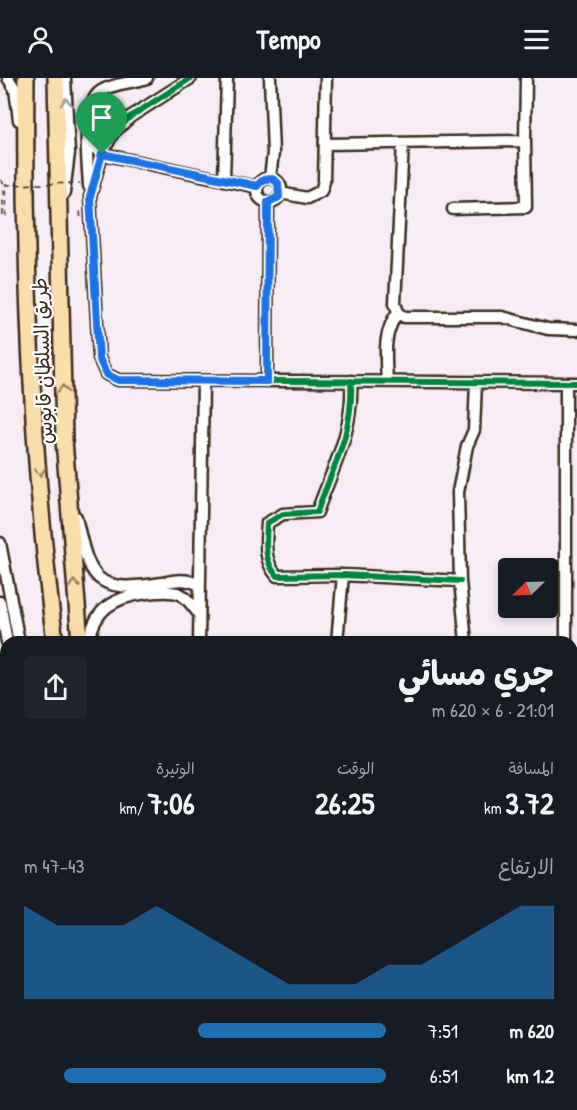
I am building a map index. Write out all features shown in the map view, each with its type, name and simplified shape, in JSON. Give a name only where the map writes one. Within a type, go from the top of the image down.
[{"type":"highway","name":"طريق السلطان قابوس","points":[[26,78],[30,347],[48,584],[54,636]]},
{"type":"highway","name":"طريق السلطان قابوس","points":[[56,78],[68,496],[80,636]]},
{"type":"street","points":[[8,78],[15,89],[19,110],[23,244],[29,263]]},
{"type":"street","points":[[59,223],[69,153],[65,78]]},
{"type":"street","points":[[147,78],[103,89],[96,95],[89,111],[87,142],[99,358],[106,374],[118,380],[203,382],[572,383],[572,486],[566,636]]},
{"type":"street","points":[[90,197],[102,154],[113,133],[130,117],[191,78]]},
{"type":"street","points":[[224,180],[227,78]]},
{"type":"street","points":[[270,78],[273,153],[270,178]]},
{"type":"street","points":[[280,193],[307,198],[321,191],[324,182],[326,78]]},
{"type":"street","points":[[453,209],[526,207],[526,78]]},
{"type":"street","points":[[325,144],[525,141]]},
{"type":"street","points":[[87,142],[102,154],[257,186]]},
{"type":"street","points":[[403,143],[395,303],[398,312],[404,317],[502,317],[548,329],[577,330]]},
{"type":"street","points":[[270,178],[278,183],[280,193],[276,200],[268,202],[258,195],[257,186],[264,179],[270,178]]},
{"type":"street","points":[[267,381],[268,202]]},
{"type":"street","points":[[387,382],[386,338],[388,326],[398,312]]},
{"type":"street","points":[[351,381],[352,403],[348,434],[317,512],[283,514],[267,523],[265,550],[269,567],[277,576],[343,575],[460,581]]},
{"type":"street","points":[[199,636],[203,382]]},
{"type":"street","points":[[465,636],[460,581],[458,492],[467,446],[474,430],[476,382]]},
{"type":"street","points":[[68,496],[87,561],[98,578],[108,585],[124,588],[177,580],[199,585]]},
{"type":"street","points":[[1,554],[18,636]]},
{"type":"street","points":[[177,580],[189,573],[199,560]]},
{"type":"street","points":[[338,636],[343,575]]},
{"type":"street","points":[[91,636],[95,619],[110,603],[128,595],[178,593],[199,585]]},
{"type":"street","points":[[178,593],[187,599],[199,614]]},
{"type":"street","points":[[0,602],[6,636]]},
{"type":"path","points":[[0,180],[3,182],[3,217],[6,217],[5,185],[80,183]]},
{"type":"cycle path","points":[[191,78],[130,117],[113,133],[102,154],[90,197],[99,358],[106,374],[118,380],[577,383]]},
{"type":"cycle path","points":[[351,381],[346,433],[317,512],[283,514],[267,523],[266,551],[269,564],[277,576],[343,575],[460,581]]},
{"type":"route","points":[[102,154],[257,186],[264,179],[270,178],[278,183],[281,190],[279,197],[268,202],[267,381],[118,380],[106,374],[99,358],[90,197],[102,154]]}]
